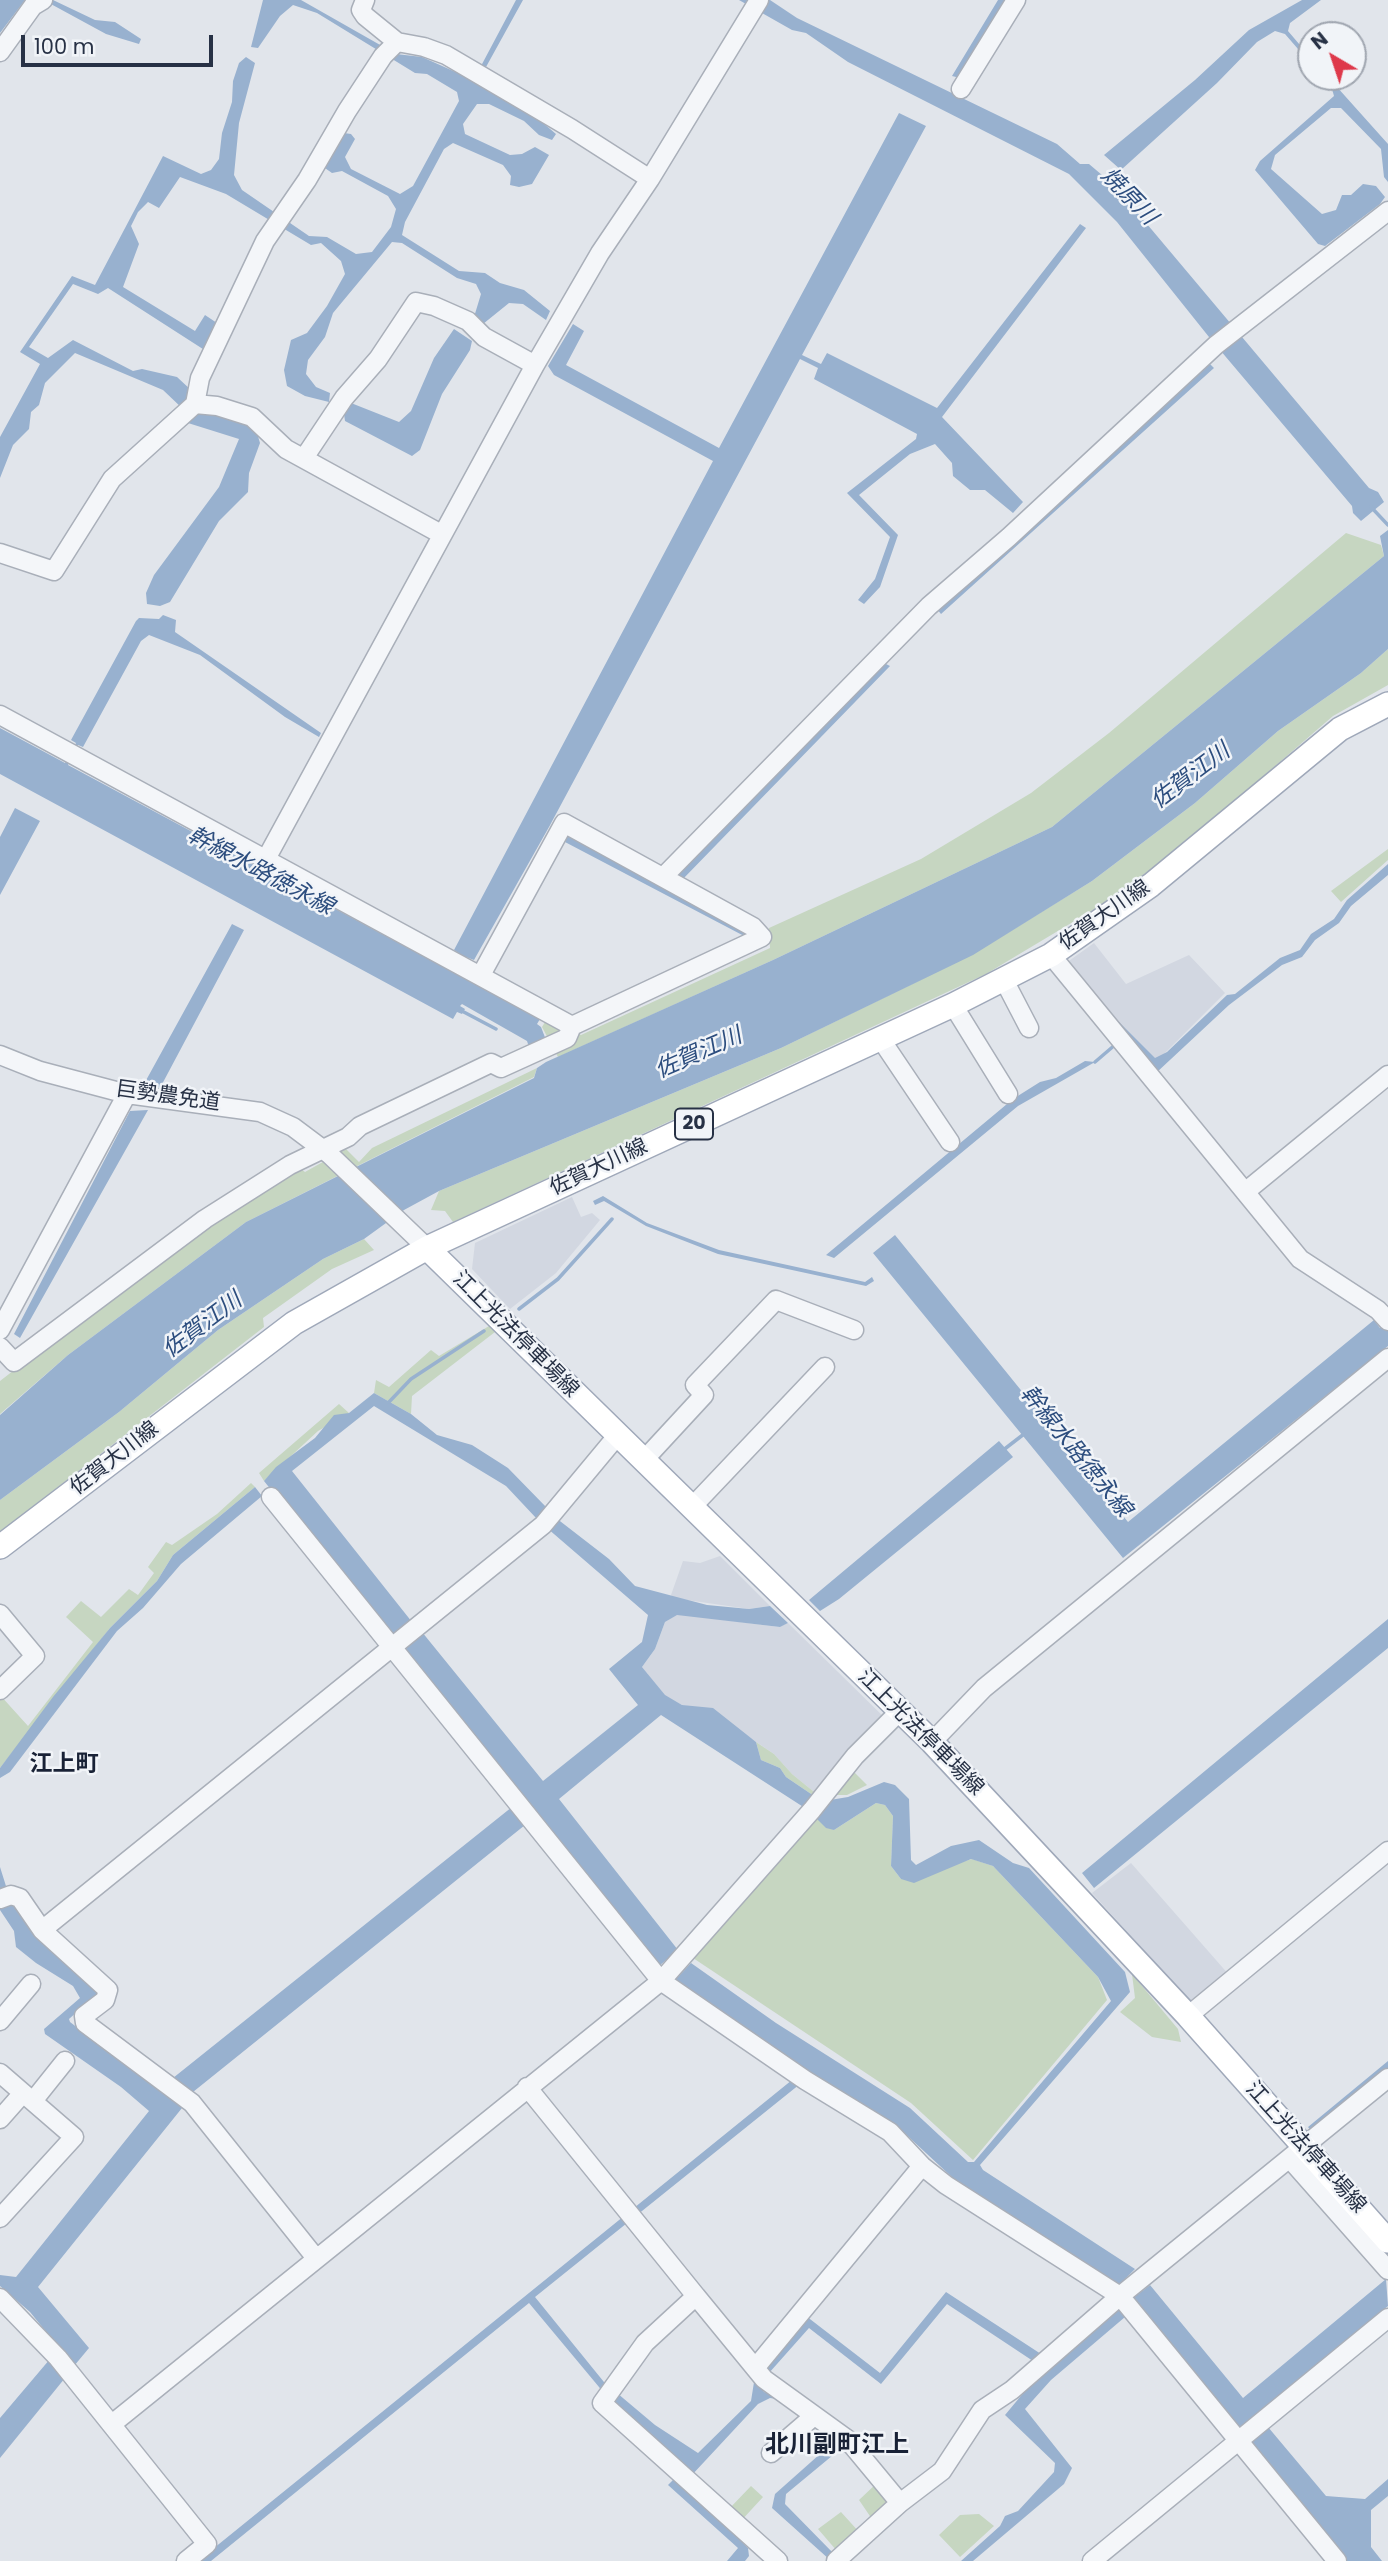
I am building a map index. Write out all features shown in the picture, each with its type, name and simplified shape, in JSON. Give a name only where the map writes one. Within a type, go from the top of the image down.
[{"type":"main road","name":"佐賀大川線","points":[[0,1547],[294,1323],[427,1248],[953,1004],[1051,955],[1151,885],[1340,729],[1388,704]]},
{"type":"main road","name":"江上光法停車場線","points":[[427,1248],[932,1742],[1188,2016],[1297,2153],[1388,2241]]},
{"type":"street","points":[[0,52],[33,6],[43,0]]},
{"type":"street","points":[[365,0],[361,10],[390,49],[446,55],[572,129],[650,180]]},
{"type":"street","points":[[266,859],[535,365],[600,253],[650,180],[759,0]]},
{"type":"street","points":[[961,89],[1016,0]]},
{"type":"street","points":[[0,553],[54,570],[113,479],[195,404],[200,379],[265,241],[390,49]]},
{"type":"street","points":[[664,876],[929,606],[1009,537],[1216,345],[1388,211]]},
{"type":"street","points":[[304,458],[344,398],[378,359],[416,302],[435,306],[468,321],[484,337],[535,365]]},
{"type":"street","points":[[195,404],[252,417],[286,449],[441,534]]},
{"type":"street","points":[[0,715],[572,1026]]},
{"type":"street","points":[[0,1347],[14,1362],[205,1219],[290,1165],[325,1152],[360,1126],[491,1063],[501,1068],[567,1038],[572,1026],[762,937],[753,927],[564,823],[481,975]]},
{"type":"street","points":[[1051,955],[1300,1259],[1387,1320]]},
{"type":"street","points":[[1004,980],[1029,1028]]},
{"type":"street","points":[[953,1004],[1009,1094]]},
{"type":"street","points":[[880,1038],[950,1142]]},
{"type":"street","name":"巨勢農免道","points":[[0,1055],[40,1071],[127,1094],[260,1112],[293,1127],[325,1152],[427,1248]]},
{"type":"street","points":[[1245,1192],[1388,1075]]},
{"type":"street","points":[[0,1330],[127,1094]]},
{"type":"street","points":[[643,1461],[704,1395],[695,1385],[776,1300],[854,1330]]},
{"type":"street","points":[[932,1742],[984,1688],[1388,1358]]},
{"type":"street","points":[[691,1508],[825,1367]]},
{"type":"street","points":[[42,1930],[542,1525],[617,1436]]},
{"type":"street","points":[[271,1497],[402,1638],[523,1811],[670,1970],[805,2080],[890,2132],[922,2166],[946,2185],[1129,2289],[1248,2432],[1337,2561]]},
{"type":"street","points":[[0,1615],[35,1656],[0,1690]]},
{"type":"street","points":[[112,2424],[670,1970],[816,1805],[855,1756],[900,1711]]},
{"type":"street","points":[[1188,2016],[1388,1851]]},
{"type":"street","points":[[6,1897],[20,1898],[42,1930],[108,1990],[105,2000],[84,2016],[85,2023],[192,2104],[315,2257]]},
{"type":"street","points":[[0,2021],[31,1984]]},
{"type":"street","points":[[0,2119],[28,2097],[65,2061]]},
{"type":"street","points":[[0,2073],[74,2137],[0,2218]]},
{"type":"street","points":[[849,2556],[900,2503],[942,2471],[982,2410],[1012,2390],[1041,2362],[1388,2078]]},
{"type":"street","points":[[527,2088],[760,2373],[811,2420],[847,2439],[900,2503]]},
{"type":"street","points":[[1297,2153],[1388,2270]]},
{"type":"street","points":[[760,2373],[922,2166]]},
{"type":"street","points":[[696,2296],[645,2343],[602,2403],[778,2561]]},
{"type":"street","points":[[0,2298],[61,2362],[207,2544],[186,2561]]},
{"type":"street","points":[[1092,2561],[1388,2318]]},
{"type":"street","points":[[771,2453],[811,2420]]},
{"type":"shaded area","points":[[1094,943],[1126,984],[1189,955],[1225,993],[1155,1063],[1121,1032],[1066,963]]},
{"type":"shaded area","points":[[572,1197],[581,1217],[592,1213],[600,1220],[556,1273],[510,1309],[472,1269],[475,1243]]},
{"type":"shaded area","points":[[720,1556],[770,1606],[749,1609],[673,1598],[671,1595],[683,1561],[700,1563]]},
{"type":"shaded area","points":[[677,1614],[779,1627],[788,1623],[887,1720],[819,1796],[792,1774],[774,1754],[709,1710],[682,1705],[665,1696],[642,1667],[655,1649],[665,1622]]},
{"type":"shaded area","points":[[1131,1863],[1230,1976],[1193,2004],[1092,1893]]},
{"type":"green space","points":[[1346,533],[1381,545],[1384,556],[1052,827],[773,960],[558,1057],[542,1027],[548,1017],[581,1035],[770,948],[769,928],[921,859],[1031,793],[1109,733]]},
{"type":"green space","points":[[1388,649],[1388,685],[1333,716],[1178,850],[1098,907],[986,974],[453,1222],[445,1211],[431,1210],[439,1191],[781,1048],[973,954],[1092,881],[1195,803],[1278,731],[1361,673]]},
{"type":"green space","points":[[1388,849],[1388,860],[1341,902],[1331,891]]},
{"type":"green space","points":[[537,1068],[534,1077],[246,1222],[68,1355],[0,1414],[0,1381],[205,1222],[297,1166],[305,1172],[346,1149],[359,1162],[372,1148]]},
{"type":"green space","points":[[364,1239],[374,1250],[332,1269],[263,1318],[264,1327],[0,1532],[0,1500],[119,1412],[218,1330],[323,1259]]},
{"type":"green space","points":[[489,1326],[495,1332],[412,1396],[411,1414],[374,1393],[376,1380],[389,1387],[431,1350],[439,1356]]},
{"type":"green space","points":[[339,1404],[349,1413],[318,1431],[264,1481],[259,1473]]},
{"type":"green space","points":[[251,1483],[255,1487],[173,1555],[157,1581],[110,1628],[0,1768],[0,1695],[28,1726],[93,1642],[66,1617],[81,1601],[101,1617],[129,1589],[138,1595],[154,1573],[148,1567],[166,1542],[172,1545],[217,1514]]},
{"type":"green space","points":[[756,1742],[774,1754],[792,1774],[819,1796],[817,1798],[786,1777],[780,1768],[761,1760]]},
{"type":"green space","points":[[850,1768],[867,1785],[847,1795],[828,1795]]},
{"type":"green space","points":[[876,1803],[885,1805],[893,1816],[891,1866],[901,1879],[972,1859],[993,1866],[1098,1977],[1107,2000],[973,2160],[911,2103],[690,1956],[814,1815],[834,1830]]},
{"type":"green space","points":[[1132,1974],[1178,2029],[1181,2042],[1152,2037],[1120,2012],[1135,1998]]},
{"type":"green space","points":[[878,2482],[895,2502],[874,2522],[859,2500]]},
{"type":"green space","points":[[751,2486],[763,2497],[740,2522],[728,2510]]},
{"type":"green space","points":[[841,2512],[860,2533],[837,2551],[818,2529]]},
{"type":"green space","points":[[979,2514],[994,2526],[960,2557],[939,2535],[960,2515]]},
{"type":"water","points":[[0,0],[25,0],[0,33]]},
{"type":"water","points":[[53,0],[95,20],[115,22],[141,39],[139,44],[106,34],[49,3]]},
{"type":"water","points":[[263,0],[301,0],[396,54],[422,57],[478,82],[536,117],[556,134],[552,140],[539,135],[524,121],[489,104],[477,104],[463,124],[465,134],[510,155],[522,154],[535,147],[549,155],[532,184],[519,187],[510,185],[511,176],[503,165],[453,143],[444,149],[405,222],[402,235],[459,271],[485,273],[500,283],[524,290],[550,311],[546,320],[523,304],[509,303],[483,324],[474,317],[481,294],[476,284],[457,278],[402,243],[392,242],[333,313],[325,337],[308,360],[306,374],[316,387],[330,393],[329,402],[305,396],[287,386],[284,370],[291,340],[307,333],[327,306],[345,274],[341,261],[321,243],[311,245],[226,194],[180,177],[159,208],[148,202],[138,212],[131,226],[139,244],[123,287],[195,331],[205,315],[220,325],[206,351],[108,288],[98,294],[73,284],[29,347],[48,358],[73,340],[133,371],[142,369],[177,377],[191,390],[183,409],[163,390],[75,353],[45,383],[39,405],[31,412],[29,429],[13,445],[0,478],[0,437],[40,364],[20,352],[72,276],[95,285],[163,156],[201,174],[211,170],[219,159],[222,133],[232,102],[233,81],[239,63],[246,57],[255,63],[239,123],[234,175],[242,190],[309,236],[327,237],[356,254],[372,252],[391,227],[396,209],[388,196],[342,171],[332,173],[322,166],[344,133],[351,134],[355,139],[345,157],[351,169],[400,194],[413,186],[459,101],[457,92],[427,74],[415,73],[317,13],[293,5],[280,16],[258,48],[251,47]]},
{"type":"water","points":[[516,0],[523,0],[486,67],[481,66]]},
{"type":"water","points":[[739,0],[770,0],[797,18],[1057,144],[1080,164],[1089,164],[1115,186],[1369,488],[1378,492],[1384,502],[1361,521],[1353,513],[1352,506],[1209,337],[1117,222],[1069,174],[848,62],[806,33],[792,30]]},
{"type":"water","points":[[998,0],[1009,0],[960,78],[952,76]]},
{"type":"water","points":[[1302,0],[1321,0],[1290,23],[1288,31],[1297,42],[1297,48],[1285,34],[1275,31],[1257,42],[1217,83],[1121,170],[1104,155],[1195,80],[1249,30]]},
{"type":"water","points":[[1333,91],[1341,91],[1388,144],[1388,182],[1384,177],[1381,149],[1341,108],[1331,108],[1275,155],[1271,169],[1322,214],[1336,210],[1342,195],[1351,195],[1363,184],[1376,186],[1385,197],[1380,204],[1325,246],[1318,244],[1255,170],[1260,161],[1334,96]]},
{"type":"water","points":[[899,113],[926,126],[802,355],[821,364],[827,353],[937,408],[1080,224],[1086,228],[942,417],[1023,502],[1013,513],[985,490],[970,490],[953,476],[952,463],[935,444],[910,454],[859,495],[898,535],[880,587],[864,604],[858,600],[875,579],[890,537],[847,493],[916,439],[917,434],[814,379],[818,368],[800,359],[549,827],[474,960],[463,956],[454,950],[713,461],[554,375],[548,366],[573,324],[584,331],[566,365],[719,448]]},
{"type":"water","points":[[454,329],[472,341],[470,350],[442,394],[420,450],[412,456],[345,421],[344,414],[351,403],[399,422],[411,411],[434,358]]},
{"type":"water","points":[[1209,363],[1214,368],[941,614],[937,609]]},
{"type":"water","points":[[198,411],[247,424],[257,433],[260,443],[249,473],[248,492],[219,521],[170,602],[160,606],[147,604],[146,593],[154,575],[219,487],[239,439],[188,423],[191,415]]},
{"type":"water","name":"佐賀江川","points":[[1388,530],[1388,649],[1361,673],[1278,731],[1195,803],[1092,881],[973,955],[781,1048],[439,1191],[404,1210],[364,1239],[323,1259],[218,1330],[119,1412],[0,1500],[0,1415],[68,1355],[246,1222],[534,1078],[537,1068],[546,1062],[773,960],[1052,827],[1384,556],[1380,536]]},
{"type":"water","points":[[163,615],[176,620],[175,632],[321,733],[319,737],[285,717],[200,655],[149,635],[141,641],[83,747],[78,745],[68,765],[540,1019],[537,1024],[546,1040],[529,1047],[527,1041],[462,1004],[460,1006],[465,1009],[462,1014],[457,1012],[453,1019],[0,774],[0,728],[65,763],[76,743],[71,740],[136,621],[139,618],[159,619]]},
{"type":"water","points":[[884,663],[890,666],[682,880],[676,876]]},
{"type":"water","points":[[15,808],[40,821],[0,895],[0,837]]},
{"type":"water","points":[[569,833],[748,931],[746,937],[565,842]]},
{"type":"water","points":[[1388,864],[1388,875],[1351,906],[1339,923],[1315,940],[1302,957],[1282,965],[1229,1005],[1156,1073],[1125,1035],[1118,1021],[1155,1058],[1167,1052],[1227,995],[1235,994],[1280,958],[1300,950],[1311,934],[1334,919],[1347,900]]},
{"type":"water","points":[[232,924],[244,930],[160,1088],[144,1084]]},
{"type":"water","points":[[1085,1061],[1095,1062],[1018,1106],[834,1258],[826,1255],[1013,1099],[1040,1082],[1056,1078]]},
{"type":"water","points":[[148,1110],[20,1338],[14,1334],[130,1111]]},
{"type":"water","points":[[603,1196],[647,1223],[719,1250],[865,1282],[872,1277],[874,1281],[866,1286],[718,1254],[646,1226],[604,1201],[595,1205],[593,1201]]},
{"type":"water","points":[[895,1235],[1128,1522],[1374,1320],[1380,1328],[1384,1325],[1388,1329],[1388,1346],[1123,1558],[873,1253]]},
{"type":"water","points":[[374,1393],[411,1414],[437,1435],[472,1445],[508,1468],[547,1508],[537,1519],[506,1486],[374,1406],[292,1471],[412,1622],[393,1636],[275,1489],[272,1491],[264,1481],[276,1467],[315,1438],[334,1415],[349,1413]]},
{"type":"water","points":[[999,1441],[1013,1457],[839,1599],[820,1611],[809,1600]]},
{"type":"water","points":[[255,1487],[262,1496],[181,1564],[143,1608],[117,1631],[10,1772],[0,1778],[0,1768],[53,1697],[110,1628],[157,1581],[173,1555]]},
{"type":"water","points":[[556,1518],[609,1559],[635,1586],[707,1605],[749,1609],[770,1606],[788,1623],[780,1627],[677,1615],[665,1622],[655,1649],[642,1667],[665,1695],[682,1705],[713,1708],[756,1742],[761,1760],[780,1768],[786,1777],[824,1801],[848,1797],[884,1782],[895,1785],[909,1799],[911,1860],[916,1865],[951,1846],[979,1840],[1013,1863],[1029,1868],[1125,1972],[1130,1992],[980,2165],[983,2170],[1135,2269],[1119,2285],[954,2179],[899,2128],[805,2072],[675,1980],[691,1963],[776,2023],[910,2108],[968,2162],[974,2162],[1111,2001],[1098,1977],[993,1866],[971,1859],[914,1883],[901,1879],[891,1866],[893,1816],[885,1805],[876,1803],[834,1830],[826,1828],[808,1810],[661,1715],[559,1799],[678,1950],[659,1966],[403,1648],[422,1632],[543,1781],[638,1705],[609,1669],[642,1642],[648,1615],[547,1528]]},
{"type":"water","points":[[1388,1619],[1388,1648],[1094,1888],[1082,1873]]},
{"type":"water","points":[[512,1807],[525,1825],[193,2092],[173,2078]]},
{"type":"water","points":[[0,1867],[11,1902],[96,1990],[96,1995],[69,2019],[70,2022],[182,2108],[38,2287],[89,2348],[74,2366],[30,2312],[0,2286],[0,2275],[16,2277],[149,2111],[121,2087],[45,2034],[44,2029],[80,1998],[73,1986],[16,1947],[14,1931],[0,1910]]},
{"type":"water","points":[[1388,2061],[1388,2069],[1312,2132],[1308,2127]]},
{"type":"water","points":[[792,2080],[800,2084],[535,2297],[608,2387],[604,2393],[529,2303],[211,2561],[198,2561]]},
{"type":"water","points":[[1386,2279],[1388,2306],[1240,2428],[1132,2299],[1150,2285],[1243,2398]]},
{"type":"water","points":[[946,2292],[1041,2354],[1033,2361],[947,2304],[881,2384],[809,2328],[769,2373],[763,2369],[806,2316],[880,2373]]},
{"type":"water","points":[[1117,2308],[1125,2317],[1051,2380],[1025,2409],[1072,2468],[1064,2484],[973,2561],[961,2561],[1000,2526],[1005,2516],[1018,2511],[1054,2472],[1055,2463],[1005,2415],[1045,2367]]},
{"type":"water","points":[[50,2359],[65,2378],[0,2458],[0,2418]]},
{"type":"water","points":[[755,2376],[764,2392],[777,2395],[806,2419],[777,2399],[770,2398],[758,2404],[691,2476],[613,2404],[617,2393],[655,2425],[698,2453],[751,2401]]},
{"type":"water","points":[[819,2424],[844,2446],[786,2494],[785,2504],[835,2555],[830,2560],[772,2508],[775,2494],[829,2446],[829,2441],[815,2427]]},
{"type":"water","points":[[1268,2427],[1326,2496],[1365,2499],[1388,2479],[1388,2496],[1371,2510],[1371,2547],[1382,2561],[1347,2561],[1250,2443]]},
{"type":"water","points":[[676,2477],[748,2548],[749,2556],[745,2561],[727,2561],[738,2548],[668,2485]]},
{"type":"waterway","name":"焼原川","points":[[1371,507],[1388,525]]},
{"type":"waterway","name":"幹線水路徳永線","points":[[460,1010],[496,1029]]},
{"type":"waterway","points":[[1095,1062],[1116,1044]]},
{"type":"waterway","points":[[519,1309],[558,1279],[612,1219]]},
{"type":"waterway","points":[[389,1402],[411,1379],[484,1331]]},
{"type":"waterway","points":[[1002,1451],[1024,1434]]},
{"type":"district","name":"江上町","points":[[64,1765]]},
{"type":"district","name":"北川副町江上","points":[[837,2446]]}]
